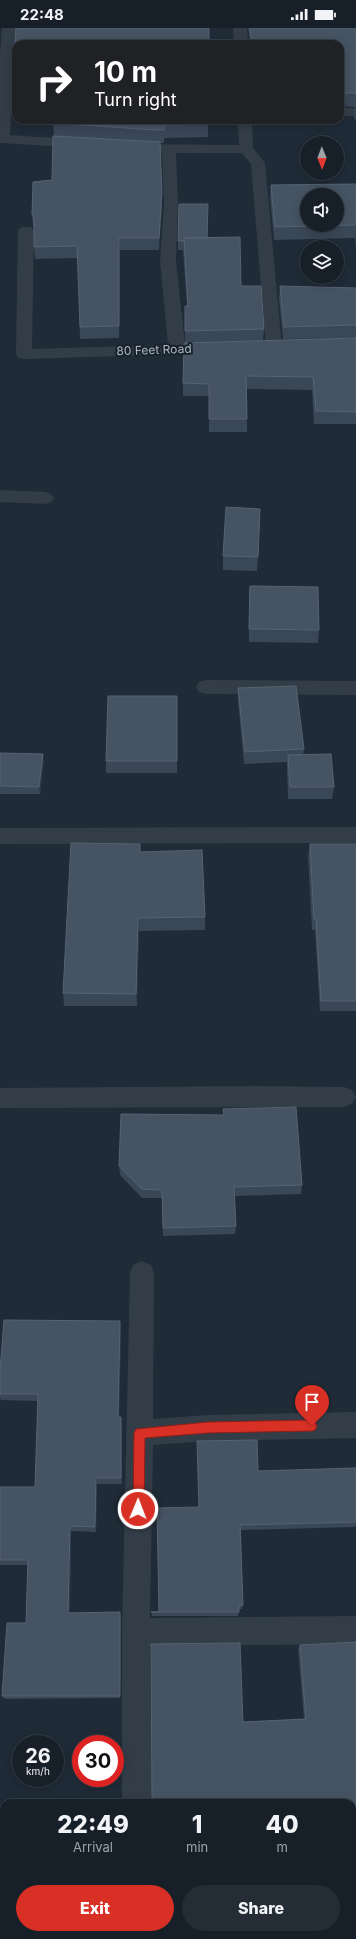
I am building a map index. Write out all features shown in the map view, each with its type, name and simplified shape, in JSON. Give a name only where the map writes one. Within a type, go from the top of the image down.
[{"type":"street","points":[[9,28],[3,54],[3,139],[94,144]]},
{"type":"street","points":[[240,28],[241,40]]},
{"type":"street","points":[[344,112],[356,112]]},
{"type":"street","points":[[245,124],[246,149],[258,164],[274,347]]},
{"type":"street","points":[[117,146],[169,150],[246,149]]},
{"type":"street","points":[[169,150],[171,204],[168,261],[177,350]]},
{"type":"street","name":"80 Feet Road","points":[[26,230],[24,354],[229,348]]},
{"type":"street","points":[[0,496],[45,498]]},
{"type":"street","points":[[206,688],[356,688]]},
{"type":"street","points":[[0,836],[356,835]]},
{"type":"street","points":[[0,1098],[273,1096],[344,1097]]},
{"type":"street","points":[[137,1799],[136,1632],[142,1274]]},
{"type":"street","points":[[140,1433],[208,1428],[356,1425]]},
{"type":"street","points":[[136,1632],[356,1630]]},
{"type":"building","points":[[16,28],[209,28],[209,40],[15,40]]},
{"type":"building","points":[[250,28],[356,28],[356,93],[344,93],[344,40],[252,40]]},
{"type":"building","points":[[68,124],[208,124],[164,125],[164,130]]},
{"type":"building","points":[[53,136],[160,142],[162,192],[159,238],[119,238],[119,326],[80,327],[77,246],[34,247],[34,218],[32,214],[33,182],[52,180]]},
{"type":"building","points":[[356,184],[356,225],[344,225],[344,188],[300,188],[300,226],[275,227],[271,185]]},
{"type":"building","points":[[179,204],[208,204],[207,238],[184,238],[184,241],[178,241]]},
{"type":"building","points":[[240,237],[241,286],[261,286],[264,329],[185,331],[185,306],[188,306],[184,238]]},
{"type":"building","points":[[280,286],[356,288],[356,325],[284,327]]},
{"type":"building","points":[[356,338],[356,412],[316,411],[313,377],[246,376],[247,419],[209,419],[209,384],[183,383],[184,343]]},
{"type":"building","points":[[226,507],[260,509],[258,557],[223,556]]},
{"type":"building","points":[[250,586],[318,587],[319,630],[249,629]]},
{"type":"building","points":[[296,686],[304,749],[245,752],[238,688]]},
{"type":"building","points":[[108,696],[177,696],[177,761],[106,761]]},
{"type":"building","points":[[0,753],[43,754],[39,787],[0,786]]},
{"type":"building","points":[[331,754],[334,787],[290,787],[288,755]]},
{"type":"building","points":[[71,843],[140,844],[140,852],[202,850],[205,917],[138,918],[136,994],[63,993]]},
{"type":"building","points":[[310,844],[356,844],[356,1001],[321,1001],[316,919],[314,919]]},
{"type":"building","points":[[296,1107],[302,1185],[234,1187],[236,1226],[163,1228],[162,1190],[142,1189],[119,1166],[121,1114],[224,1115],[223,1109]]},
{"type":"building","points":[[4,1320],[120,1321],[118,1417],[121,1417],[121,1478],[96,1478],[95,1527],[70,1526],[68,1613],[120,1612],[120,1696],[2,1696],[7,1623],[26,1623],[28,1560],[0,1560],[0,1487],[35,1487],[38,1394],[0,1394],[0,1370]]},
{"type":"building","points":[[257,1440],[258,1471],[356,1468],[356,1522],[240,1525],[243,1605],[239,1605],[239,1612],[159,1612],[157,1508],[199,1507],[197,1441]]},
{"type":"building","points":[[356,1642],[356,1799],[152,1799],[151,1644],[240,1643],[243,1722],[306,1719],[300,1645]]},
{"type":"route","points":[[138,1509],[140,1433],[208,1428],[312,1426]]}]
